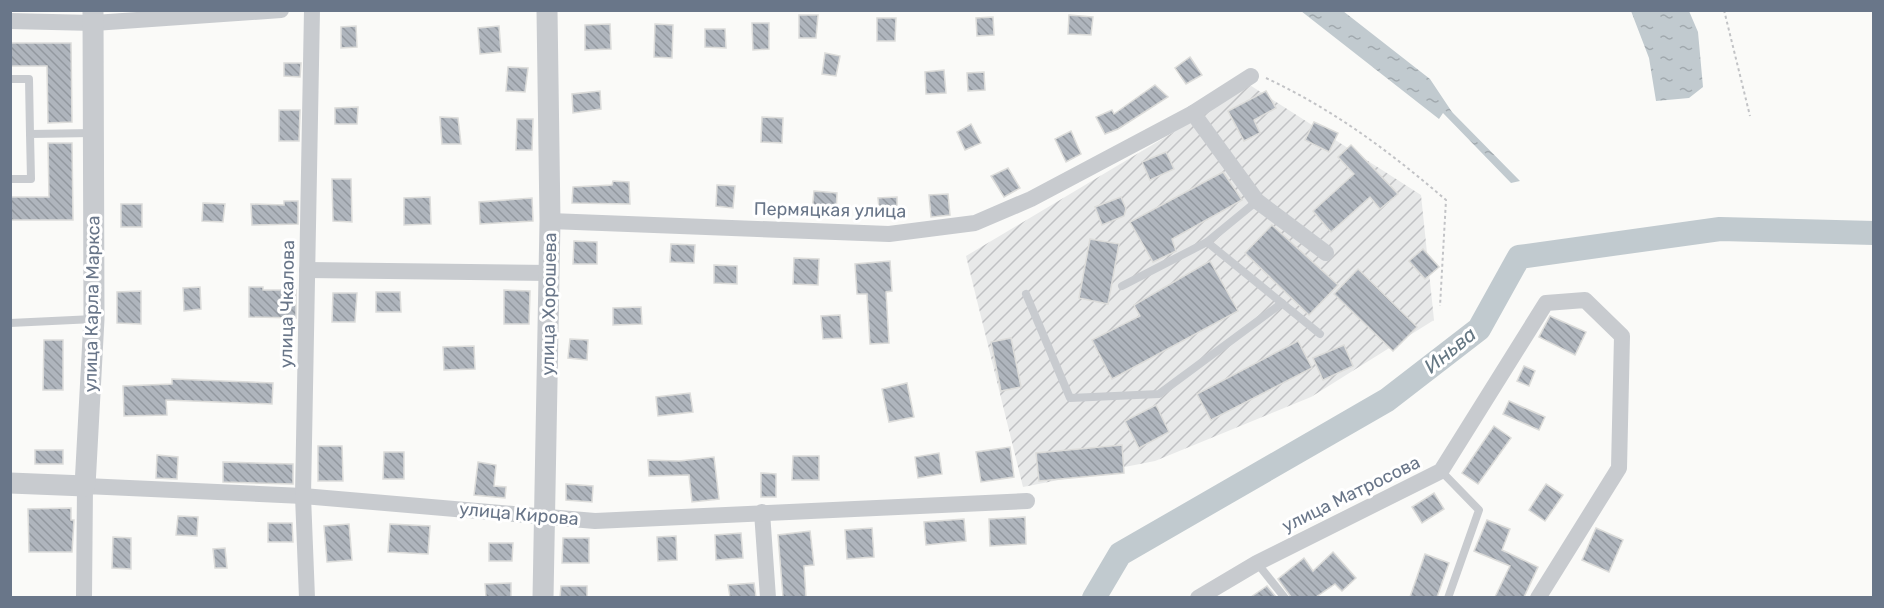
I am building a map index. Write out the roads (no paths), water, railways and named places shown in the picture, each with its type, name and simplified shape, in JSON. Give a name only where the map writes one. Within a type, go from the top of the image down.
[{"type":"street","points":[[10,21],[281,10]]},
{"type":"street","name":"улица Чкалова","points":[[307,597],[303,496],[312,10]]},
{"type":"street","name":"улица Хорошева","points":[[543,597],[550,273],[547,10]]},
{"type":"street","name":"улица Карла Маркса","points":[[84,597],[85,486],[94,319],[94,17]]},
{"type":"street","name":"Пермяцкая улица","points":[[550,221],[889,234],[975,223],[1031,200],[1193,113],[1251,76]]},
{"type":"street","points":[[1193,113],[1257,201],[1326,253]]},
{"type":"street","points":[[307,270],[550,273]]},
{"type":"street","name":"улица Матросова","points":[[1198,597],[1257,562],[1441,471],[1546,303],[1585,300],[1622,336],[1619,468],[1538,597]]},
{"type":"street","name":"улица Кирова","points":[[10,483],[303,496],[596,521],[1027,501]]},
{"type":"street","points":[[762,512],[768,597]]},
{"type":"lane","points":[[10,79],[29,79],[31,179],[10,180]]},
{"type":"lane","points":[[30,134],[93,133]]},
{"type":"lane","points":[[1122,286],[1207,242],[1257,201]]},
{"type":"lane","points":[[1207,242],[1320,334]]},
{"type":"lane","points":[[1026,294],[1070,398],[1159,394],[1282,303]]},
{"type":"lane","points":[[10,323],[94,319]]},
{"type":"lane","points":[[1441,471],[1479,510],[1448,597]]},
{"type":"lane","points":[[1257,562],[1285,597]]},
{"type":"water","points":[[1301,11],[1343,11],[1430,79],[1452,112],[1520,181],[1511,183],[1443,113],[1439,119]]},
{"type":"water","points":[[1631,11],[1689,11],[1698,32],[1703,87],[1689,98],[1656,101],[1649,58]]},
{"type":"waterway","name":"Иньва","points":[[1094,598],[1120,554],[1387,400],[1479,329],[1519,257],[1720,229],[1874,233]]}]
